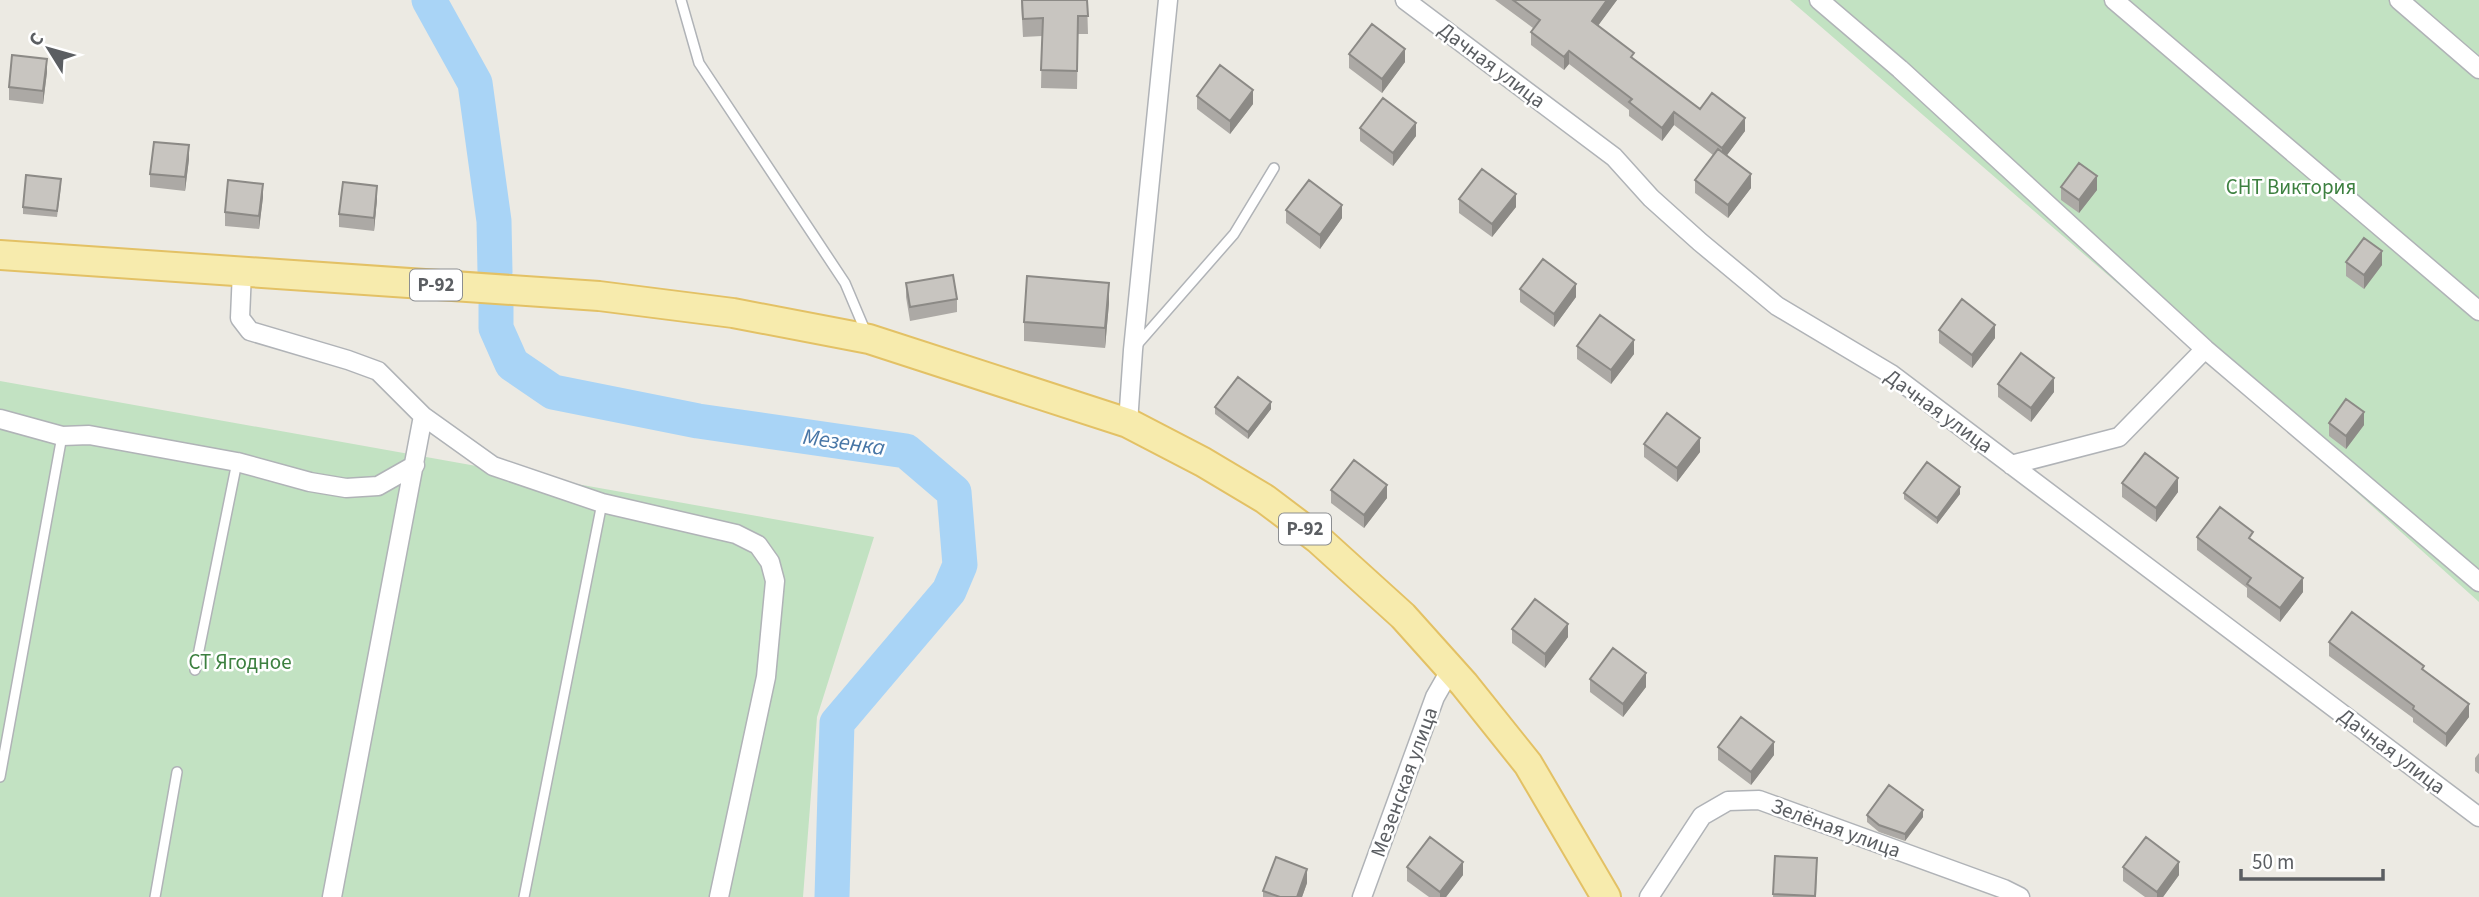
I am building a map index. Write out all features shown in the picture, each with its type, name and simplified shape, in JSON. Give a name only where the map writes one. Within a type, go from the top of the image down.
[{"type":"main road","name":"Р-92","points":[[0,255],[599,296],[733,313],[869,340],[1128,424],[1203,462],[1265,499],[1318,539],[1403,616],[1451,669],[1528,764],[1606,897]]},
{"type":"street","points":[[1128,424],[1168,0]]},
{"type":"street","name":"Дачная улица","points":[[1405,0],[1614,157],[1651,198],[1777,306],[1891,374],[2479,817]]},
{"type":"street","points":[[1819,0],[1900,69],[2205,349],[2479,582]]},
{"type":"street","points":[[2114,0],[2479,311]]},
{"type":"street","points":[[2399,0],[2479,69]]},
{"type":"street","points":[[242,271],[240,318],[250,331],[348,360],[377,372],[423,416],[493,466],[602,503],[736,534],[758,545],[770,562],[775,582],[766,677],[719,897]]},
{"type":"street","points":[[2011,464],[2119,437],[2205,349]]},
{"type":"street","points":[[332,897],[423,416]]},
{"type":"street","points":[[0,419],[62,436],[89,435],[237,462],[310,482],[346,488],[378,486],[415,465]]},
{"type":"street","name":"Мезенская улица","points":[[1362,897],[1435,697],[1451,669]]},
{"type":"street","name":"Зелёная улица","points":[[1649,897],[1702,817],[1728,801],[1759,800],[2020,897]]},
{"type":"lane","points":[[681,0],[699,63],[845,283],[869,340]]},
{"type":"lane","points":[[1133,350],[1234,234],[1275,168]]},
{"type":"lane","points":[[0,778],[62,436]]},
{"type":"lane","points":[[195,670],[237,462]]},
{"type":"lane","points":[[524,897],[602,503]]},
{"type":"lane","points":[[155,897],[177,772]]},
{"type":"green space","name":"СНТ Виктория","points":[[1790,0],[2479,0],[2479,602],[2294,436]]},
{"type":"green space","name":"СТ Ягодное","points":[[0,381],[874,537],[817,717],[803,897],[0,897]]},
{"type":"building","points":[[1022,0],[1087,0],[1088,16],[1078,16],[1077,71],[1041,70],[1043,18],[1023,19]]},
{"type":"building","points":[[1513,0],[1607,0],[1592,21],[1634,53],[1631,57],[1700,109],[1712,93],[1745,118],[1722,148],[1674,112],[1662,128],[1629,102],[1632,99],[1569,51],[1564,57],[1531,32],[1540,20]]},
{"type":"building","points":[[1372,24],[1405,49],[1382,79],[1349,54]]},
{"type":"building","points":[[12,55],[47,59],[43,91],[9,87]]},
{"type":"building","points":[[1220,65],[1253,90],[1230,121],[1197,96]]},
{"type":"building","points":[[1383,98],[1416,123],[1393,153],[1360,128]]},
{"type":"building","points":[[154,142],[189,145],[185,177],[150,174]]},
{"type":"building","points":[[1718,149],[1751,174],[1728,205],[1695,180]]},
{"type":"building","points":[[2079,163],[2097,176],[2079,200],[2061,187]]},
{"type":"building","points":[[1482,169],[1516,194],[1492,224],[1459,199]]},
{"type":"building","points":[[26,175],[61,179],[57,211],[23,207]]},
{"type":"building","points":[[228,180],[263,184],[259,216],[225,212]]},
{"type":"building","points":[[1309,180],[1342,205],[1320,235],[1286,210]]},
{"type":"building","points":[[343,182],[377,186],[374,218],[339,214]]},
{"type":"building","points":[[2364,238],[2382,251],[2364,275],[2346,262]]},
{"type":"building","points":[[1543,259],[1576,284],[1554,314],[1520,289]]},
{"type":"building","points":[[953,275],[957,299],[910,307],[906,283]]},
{"type":"building","points":[[1027,276],[1109,283],[1105,328],[1024,322]]},
{"type":"building","points":[[1962,299],[1995,325],[1972,355],[1939,330]]},
{"type":"building","points":[[1600,315],[1634,340],[1611,370],[1577,346]]},
{"type":"building","points":[[2021,353],[2054,378],[2031,408],[1998,384]]},
{"type":"building","points":[[1238,377],[1271,402],[1248,432],[1215,407]]},
{"type":"building","points":[[2346,399],[2364,412],[2346,436],[2329,423]]},
{"type":"building","points":[[1667,413],[1700,438],[1677,468],[1644,444]]},
{"type":"building","points":[[2145,453],[2178,478],[2156,508],[2122,483]]},
{"type":"building","points":[[1354,460],[1387,485],[1364,515],[1331,490]]},
{"type":"building","points":[[1927,462],[1960,487],[1937,518],[1904,493]]},
{"type":"building","points":[[2220,507],[2253,532],[2249,538],[2303,578],[2280,608],[2247,584],[2251,578],[2197,537]]},
{"type":"building","points":[[1535,599],[1568,624],[1545,654],[1512,629]]},
{"type":"building","points":[[2352,612],[2469,704],[2446,734],[2413,709],[2414,706],[2329,642]]},
{"type":"building","points":[[1613,648],[1646,673],[1623,704],[1590,679]]},
{"type":"building","points":[[1741,717],[1774,742],[1751,772],[1718,747]]},
{"type":"building","points":[[1889,785],[1923,810],[1905,834],[1879,825],[1867,815]]},
{"type":"building","points":[[1430,837],[1463,862],[1440,892],[1407,867]]},
{"type":"building","points":[[2146,837],[2179,862],[2157,892],[2123,867]]},
{"type":"building","points":[[1775,856],[1817,858],[1815,896],[1773,894]]},
{"type":"building","points":[[1276,857],[1307,869],[1297,897],[1280,897],[1263,891]]},
{"type":"waterway","name":"Мезенка","points":[[429,0],[475,83],[494,221],[495,272]]},
{"type":"waterway","name":"Мезенка","points":[[496,306],[496,328],[512,364],[553,392],[698,421],[906,451],[954,492],[960,565],[949,591],[837,723],[832,897]]}]
